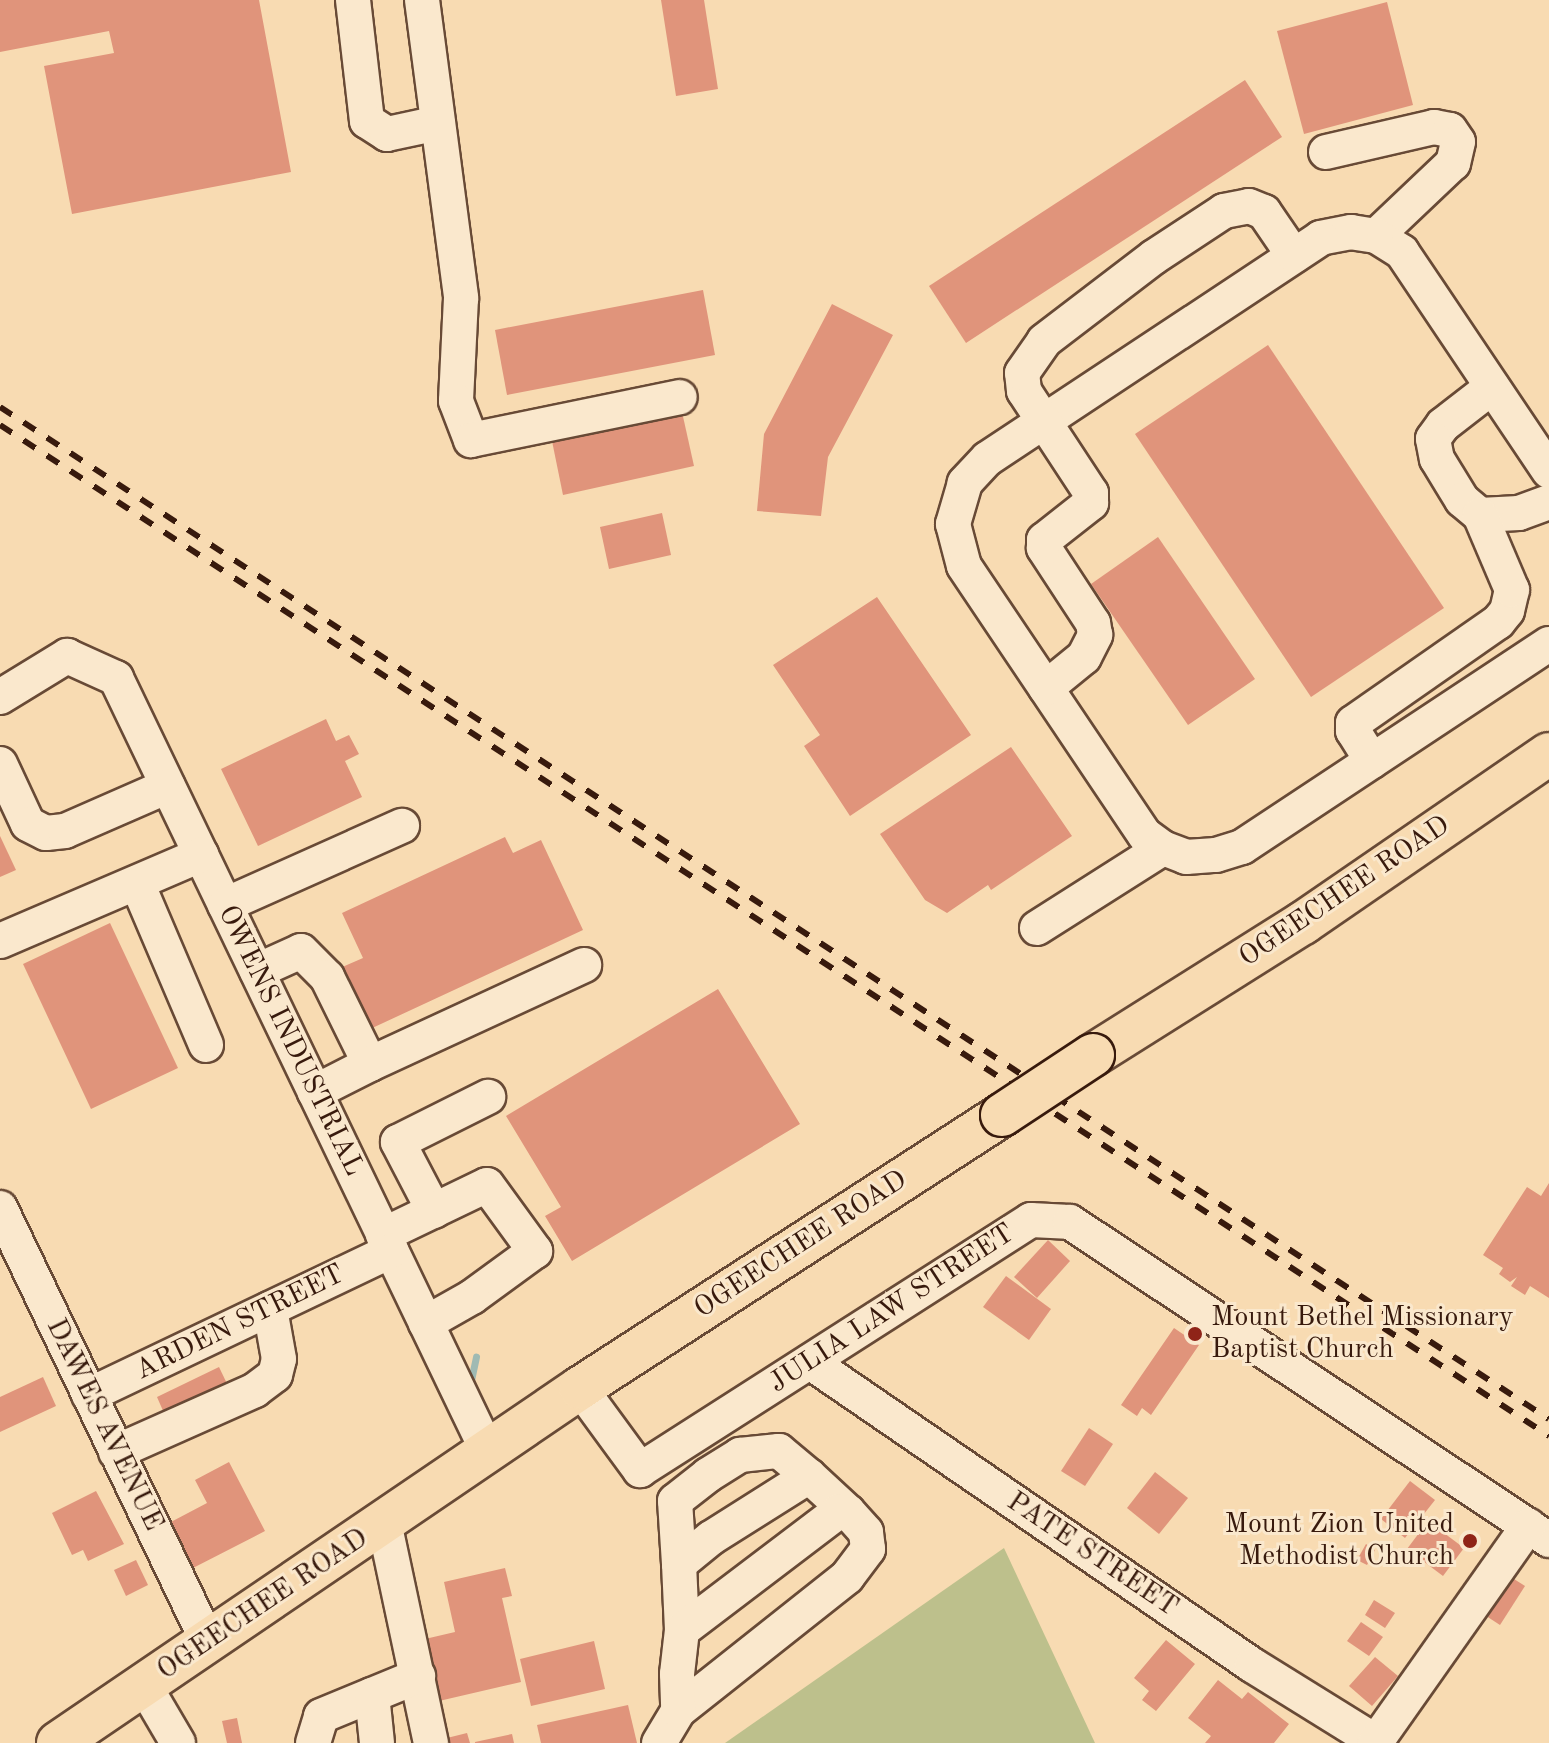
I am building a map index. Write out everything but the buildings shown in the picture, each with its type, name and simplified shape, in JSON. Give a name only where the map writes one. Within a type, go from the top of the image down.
[{"type":"main road","name":"OGEECHEE ROAD","points":[[79,1737],[144,1685],[580,1388],[1093,1055],[1303,923],[1549,754]]},
{"type":"street","points":[[353,0],[367,121],[387,134],[438,123]]},
{"type":"street","points":[[422,0],[461,298],[456,401],[471,440],[680,397]]},
{"type":"street","points":[[1326,152],[1434,127],[1450,130],[1458,142],[1453,163],[1376,236]]},
{"type":"street","points":[[1046,688],[1084,657],[1095,635],[1093,623],[1044,548],[1044,540],[1091,503],[1091,493],[1077,467],[1024,391],[1022,373],[1044,341],[1154,257],[1224,211],[1249,206],[1264,212],[1294,256]]},
{"type":"street","points":[[1549,471],[1402,252],[1376,236],[1351,232],[1321,238],[987,459],[965,483],[953,524],[964,566],[1145,835],[1163,848],[1186,857],[1216,855],[1242,847],[1549,644]]},
{"type":"street","points":[[1372,761],[1353,731],[1353,723],[1498,622],[1507,611],[1512,590],[1480,515],[1462,500],[1437,459],[1433,439],[1443,425],[1492,387]]},
{"type":"street","points":[[1480,515],[1519,513],[1549,502]]},
{"type":"street","name":"OWENS INDUSTRIAL","points":[[0,697],[67,656],[116,678],[488,1452]]},
{"type":"street","points":[[0,764],[28,824],[46,833],[65,831],[168,786]]},
{"type":"street","points":[[225,905],[402,826]]},
{"type":"street","points":[[1037,928],[1163,848]]},
{"type":"street","points":[[0,941],[201,855]]},
{"type":"street","points":[[137,883],[206,1045]]},
{"type":"street","points":[[257,971],[301,951],[327,977],[370,1064]]},
{"type":"street","points":[[315,1092],[584,965]]},
{"type":"street","points":[[434,1211],[398,1142],[488,1097]]},
{"type":"street","name":"ARDEN STREET","points":[[89,1395],[270,1309],[387,1243],[434,1211],[487,1185],[535,1251],[472,1297],[426,1323]]},
{"type":"street","name":"DAWES AVENUE","points":[[0,1208],[208,1642]]},
{"type":"street","name":"JULIA LAW STREET","points":[[580,1388],[640,1470],[1031,1220],[1070,1222],[1538,1533]]},
{"type":"street","points":[[116,1452],[255,1390],[275,1375],[279,1359],[270,1309]]},
{"type":"street","name":"PATE STREET","points":[[810,1362],[1252,1665],[1376,1743]]},
{"type":"street","points":[[659,1743],[678,1711],[847,1577],[868,1549],[866,1532],[848,1512],[779,1451],[740,1455],[675,1501],[682,1630],[677,1674],[678,1711]]},
{"type":"street","points":[[679,1564],[711,1538],[809,1476]]},
{"type":"street","points":[[682,1630],[839,1511],[848,1512]]},
{"type":"street","points":[[384,1522],[431,1743]]},
{"type":"street","points":[[1376,1743],[1538,1533]]},
{"type":"street","points":[[313,1743],[321,1716],[418,1676]]},
{"type":"street","points":[[144,1685],[178,1743]]},
{"type":"street","points":[[372,1695],[377,1743]]},
{"type":"green space","points":[[1004,1548],[1095,1743],[725,1743]]},
{"type":"waterway","points":[[470,1385],[476,1357]]},
{"type":"railway","points":[[0,407],[1549,1419]]},
{"type":"railway","points":[[0,425],[1549,1436]]},
{"type":"place","name":"Mount Bethel Missionary Baptist Church","points":[[1195,1334]]},
{"type":"place","name":"Mount Zion United Methodist Church","points":[[1470,1541]]}]
